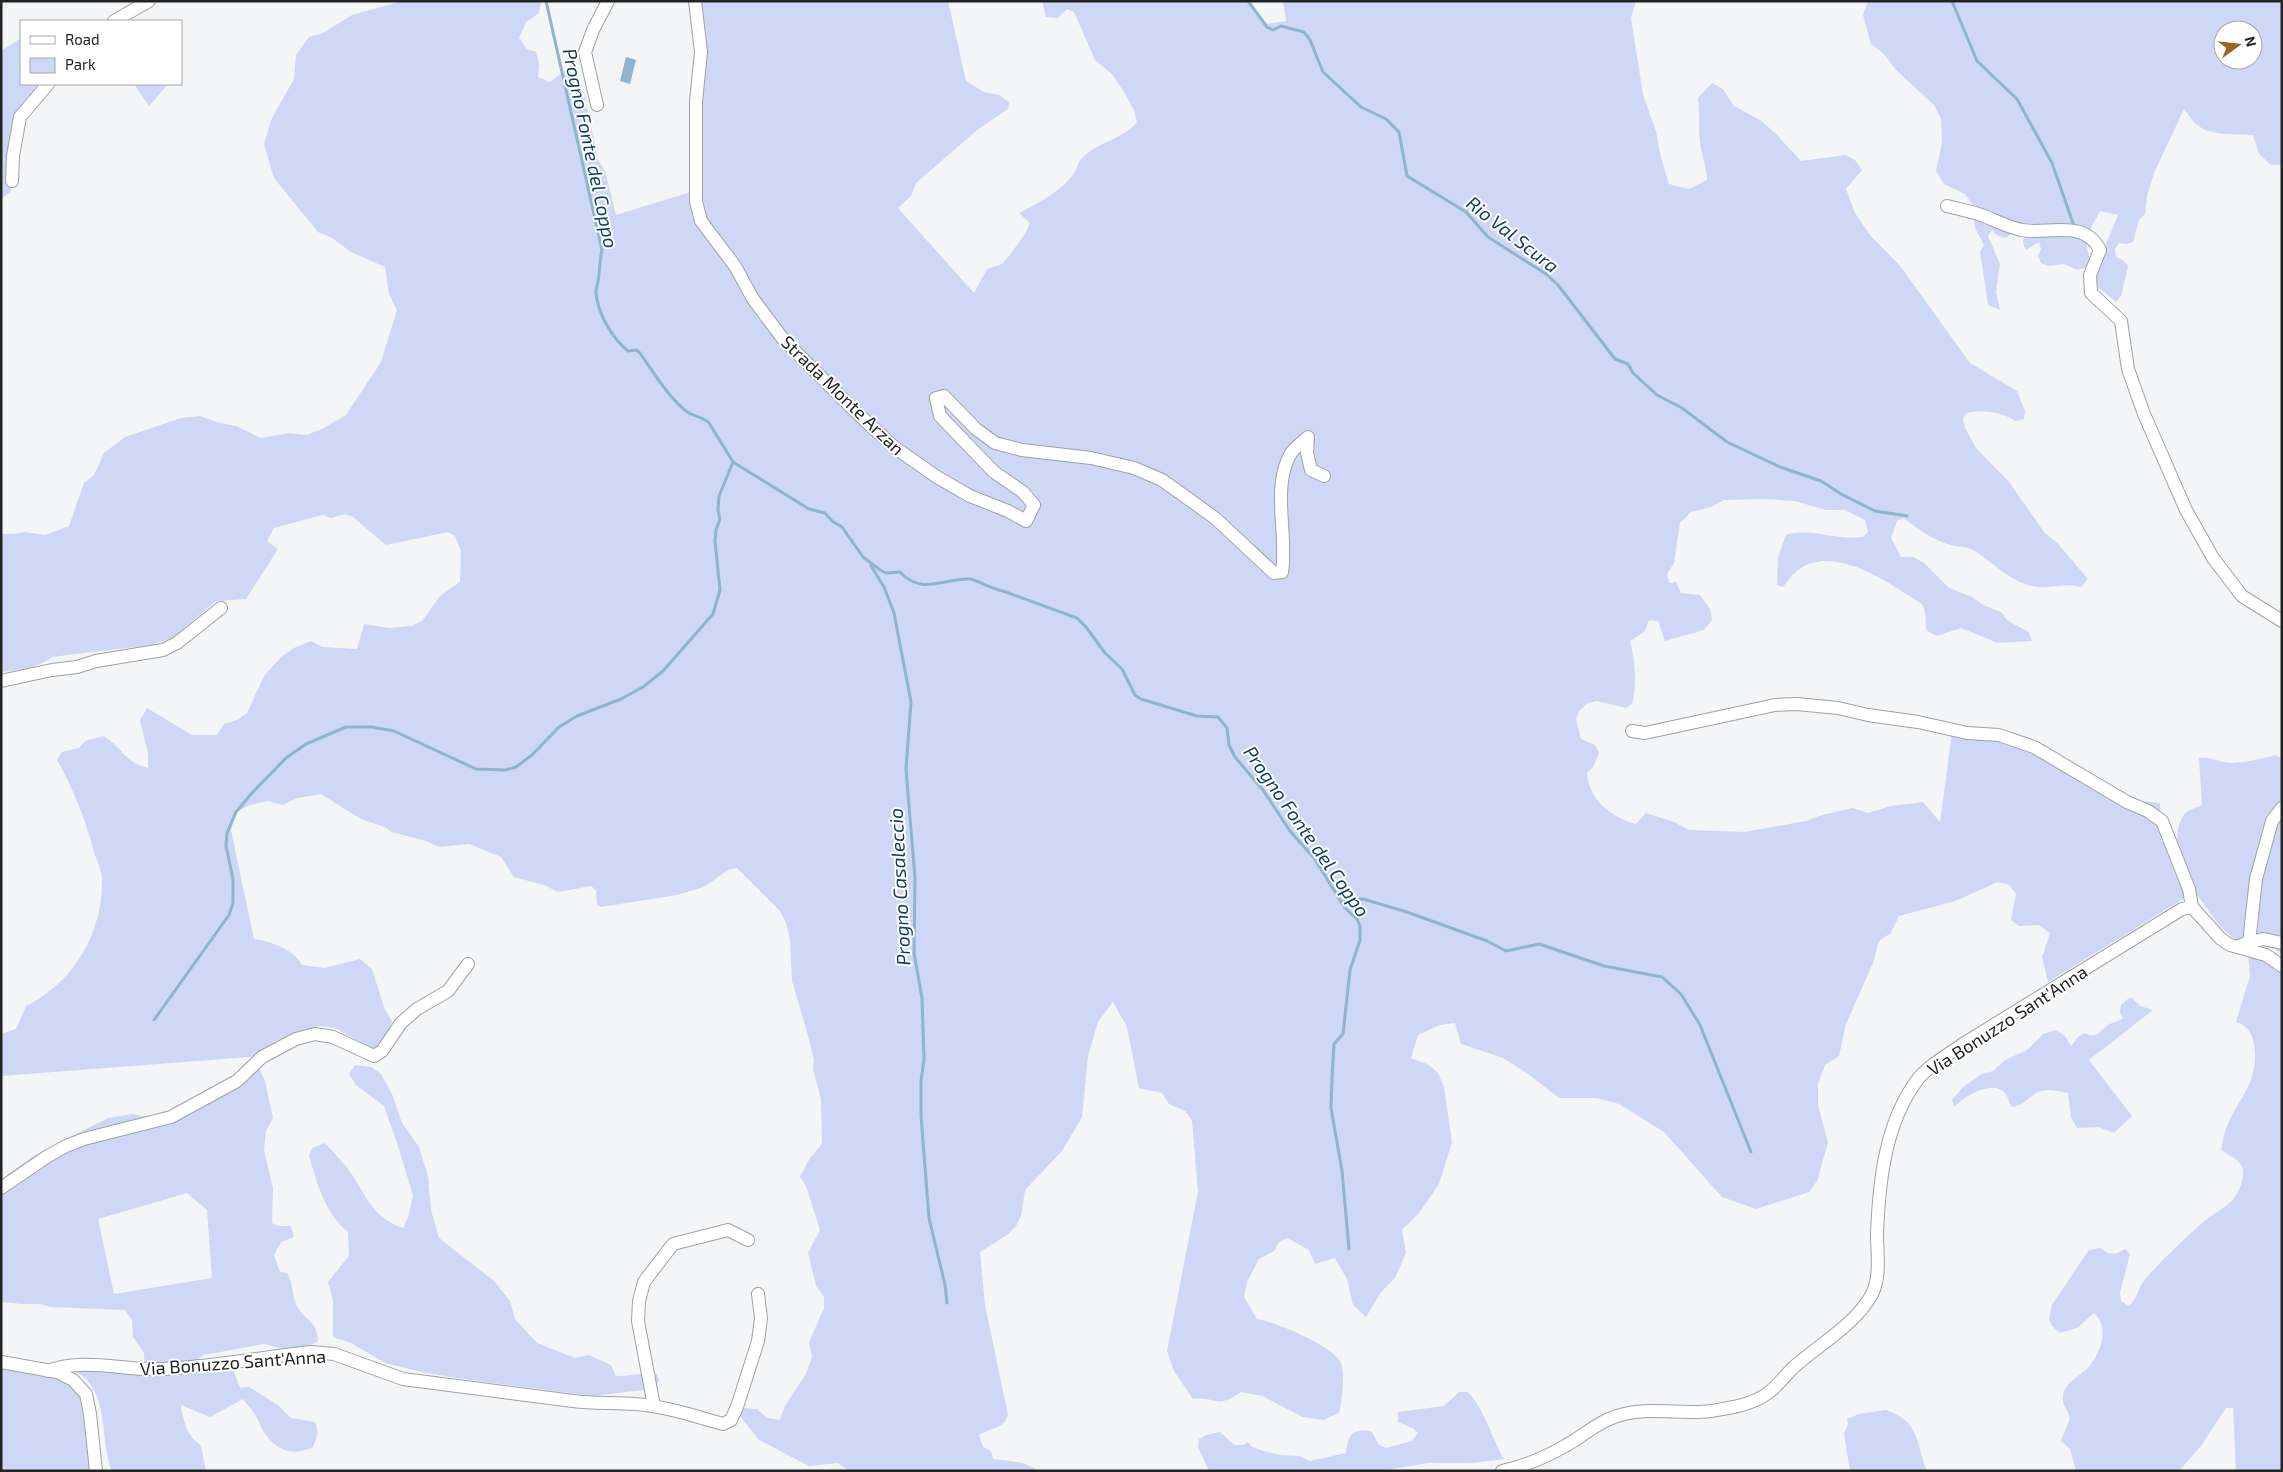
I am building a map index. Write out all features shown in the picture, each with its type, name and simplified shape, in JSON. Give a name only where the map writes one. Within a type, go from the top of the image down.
[{"type":"street","points":[[116,20],[149,1]]},
{"type":"street","points":[[597,105],[584,52],[592,30],[608,1]]},
{"type":"street","name":"Strada Monte Arzan","points":[[695,1],[701,52],[696,101],[696,201],[701,221],[735,266],[754,299],[783,339],[894,447],[946,482],[1026,521],[1034,505],[1022,492],[994,472],[940,416],[936,398],[944,396],[976,430],[995,443],[1022,450],[1091,458],[1134,468],[1162,480],[1216,518],[1274,573],[1282,572],[1284,558],[1281,481],[1292,452],[1308,437],[1311,470],[1324,476]]},
{"type":"street","points":[[12,181],[13,156],[20,117],[47,85]]},
{"type":"street","points":[[1947,206],[1981,215],[2023,230],[2072,230],[2090,238],[2096,243],[2100,250],[2090,275],[2091,293],[2122,321],[2131,378],[2144,414],[2186,510],[2229,582],[2242,596],[2282,621]]},
{"type":"street","points":[[1,681],[52,670],[77,667],[96,661],[163,650],[178,643],[221,608]]},
{"type":"street","points":[[1632,731],[1646,733],[1775,705],[1797,704],[1918,722],[1967,733],[1999,736],[2034,747],[2162,821],[2189,889],[2192,908],[2221,939],[2230,945],[2263,940],[2282,942]]},
{"type":"street","points":[[2244,944],[2256,879],[2272,820],[2282,808]]},
{"type":"street","name":"Via Bonuzzo Sant'Anna","points":[[1502,1471],[1526,1466],[1566,1446],[1591,1429],[1617,1416],[1642,1412],[1709,1411],[1742,1405],[1768,1393],[1794,1367],[1852,1319],[1872,1294],[1877,1273],[1879,1193],[1886,1150],[1900,1112],[1918,1079],[1933,1065],[1963,1044],[2182,909],[2192,908]]},
{"type":"street","points":[[2244,944],[2266,955],[2282,966]]},
{"type":"street","points":[[1,1188],[66,1146],[84,1139],[171,1117],[237,1081],[262,1057],[296,1039],[314,1034],[333,1037],[374,1056],[382,1051],[401,1023],[417,1009],[448,991],[468,964]]},
{"type":"street","points":[[654,1406],[638,1321],[639,1301],[644,1282],[673,1244],[728,1230],[748,1240]]},
{"type":"street","name":"Via Bonuzzo Sant'Anna","points":[[48,1371],[64,1365],[81,1364],[129,1369],[162,1369],[311,1352],[334,1354],[403,1379],[582,1402],[654,1406],[723,1424],[731,1420],[737,1407],[758,1341],[761,1318],[758,1294]]},
{"type":"street","name":"Via Bonuzzo Sant'Anna","points":[[1,1362],[58,1372],[72,1380],[86,1394],[96,1471]]},
{"type":"green space","points":[[403,1],[541,1],[539,13],[526,22],[519,38],[527,49],[536,52],[539,65],[538,77],[550,82],[565,70],[580,84],[584,93],[598,160],[605,171],[616,215],[697,190],[698,1],[948,1],[966,81],[984,92],[999,95],[1009,102],[1008,109],[977,130],[916,183],[911,196],[898,208],[974,293],[987,269],[1002,264],[1025,234],[1030,223],[1019,213],[1050,196],[1069,179],[1075,172],[1081,159],[1088,153],[1125,133],[1137,122],[1134,110],[1112,74],[1095,60],[1074,12],[1067,9],[1058,18],[1046,17],[1042,1],[1248,1],[1256,15],[1267,24],[1286,21],[1283,1],[1636,1],[1631,18],[1643,95],[1656,131],[1660,154],[1669,184],[1689,189],[1707,180],[1699,136],[1698,98],[1712,83],[1723,89],[1734,106],[1760,120],[1775,133],[1801,161],[1846,155],[1855,160],[1862,170],[1846,189],[1855,213],[1870,235],[1901,267],[1970,363],[2017,391],[2025,411],[2024,419],[2016,421],[1998,413],[1986,411],[1967,413],[1963,418],[1965,428],[1976,448],[2009,482],[2044,532],[2058,544],[2088,579],[2081,587],[2069,585],[2032,586],[2015,580],[1973,550],[1937,540],[1903,518],[1897,521],[1891,538],[1901,557],[1913,557],[1924,563],[1949,588],[2001,612],[2008,621],[2029,632],[2032,641],[1998,643],[1961,628],[1937,636],[1927,631],[1922,604],[1862,569],[1828,561],[1813,563],[1798,570],[1783,587],[1777,585],[1778,557],[1786,535],[1805,532],[1853,538],[1863,537],[1868,532],[1865,520],[1845,510],[1826,510],[1795,501],[1763,499],[1724,500],[1711,507],[1691,512],[1680,523],[1674,563],[1667,574],[1669,583],[1676,582],[1681,593],[1700,595],[1710,609],[1712,620],[1704,630],[1665,641],[1658,621],[1649,620],[1644,632],[1630,641],[1635,672],[1632,704],[1626,708],[1597,701],[1588,703],[1579,711],[1576,719],[1581,739],[1595,745],[1599,753],[1593,767],[1587,773],[1592,791],[1597,799],[1610,812],[1627,821],[1636,824],[1646,813],[1674,822],[1689,830],[1744,832],[1806,821],[1822,815],[1853,808],[1868,813],[1891,806],[1923,802],[1940,822],[1953,726],[2017,734],[2047,746],[2073,766],[2124,799],[2160,803],[2161,841],[2177,848],[2178,829],[2181,819],[2188,811],[2202,805],[2199,758],[2235,763],[2276,755],[2282,759],[2282,795],[2277,810],[2282,826],[2282,954],[2266,946],[2248,944],[2231,936],[2198,896],[2193,893],[2048,982],[2042,957],[2050,933],[2039,925],[2019,926],[2011,920],[2016,894],[2009,885],[1998,882],[1955,901],[1899,916],[1891,933],[1879,941],[1873,963],[1846,1024],[1839,1056],[1825,1065],[1818,1084],[1818,1105],[1828,1143],[1817,1181],[1809,1192],[1756,1209],[1722,1197],[1664,1132],[1619,1104],[1597,1098],[1559,1098],[1527,1073],[1503,1058],[1461,1044],[1455,1023],[1440,1025],[1418,1035],[1411,1058],[1429,1065],[1438,1073],[1444,1087],[1452,1142],[1439,1184],[1419,1213],[1402,1230],[1406,1253],[1395,1278],[1381,1292],[1366,1317],[1353,1305],[1347,1279],[1335,1258],[1315,1264],[1309,1250],[1287,1238],[1279,1242],[1274,1251],[1259,1259],[1247,1282],[1244,1297],[1257,1319],[1276,1324],[1303,1336],[1328,1350],[1341,1363],[1343,1388],[1339,1413],[1323,1420],[1303,1417],[1262,1396],[1241,1392],[1221,1401],[1193,1399],[1174,1371],[1167,1351],[1198,1192],[1192,1120],[1185,1111],[1169,1104],[1162,1093],[1139,1088],[1127,1027],[1113,1002],[1098,1022],[1088,1056],[1082,1117],[1062,1151],[1025,1190],[1021,1216],[1016,1226],[1007,1235],[980,1252],[985,1305],[1008,1415],[1000,1426],[979,1435],[983,1447],[991,1451],[993,1459],[1023,1463],[1038,1471],[849,1471],[838,1463],[809,1466],[759,1440],[740,1416],[743,1408],[757,1409],[767,1418],[780,1420],[785,1406],[806,1374],[812,1357],[809,1342],[824,1308],[824,1297],[816,1286],[808,1253],[820,1230],[806,1186],[800,1177],[810,1158],[822,1144],[821,1099],[813,1069],[814,1060],[792,981],[790,939],[786,923],[780,911],[737,868],[728,870],[704,887],[677,895],[601,907],[597,905],[596,890],[591,886],[558,892],[544,885],[514,877],[501,857],[469,844],[439,847],[426,841],[392,832],[385,827],[361,819],[321,794],[298,798],[282,805],[268,801],[250,805],[236,812],[231,830],[254,939],[281,947],[294,955],[302,965],[325,968],[360,959],[372,969],[385,1010],[392,1021],[386,1040],[371,1051],[366,1045],[335,1028],[320,1026],[296,1032],[274,1042],[263,1056],[1,1076],[1,1034],[16,1029],[26,1006],[58,984],[71,970],[91,937],[101,900],[101,871],[79,806],[57,760],[62,752],[79,748],[85,741],[104,736],[134,763],[148,768],[148,754],[140,720],[147,708],[192,735],[217,735],[224,724],[237,720],[247,713],[264,676],[281,657],[294,648],[311,641],[322,647],[357,649],[364,624],[389,628],[411,626],[422,621],[440,596],[460,582],[461,551],[455,536],[448,532],[386,545],[353,517],[345,514],[331,518],[322,515],[274,528],[267,541],[278,549],[246,599],[216,601],[173,638],[151,645],[52,657],[35,666],[1,672],[1,534],[25,532],[45,535],[69,526],[84,483],[94,475],[104,453],[125,437],[181,418],[200,416],[236,426],[261,438],[289,433],[306,435],[322,429],[346,415],[381,362],[397,310],[389,294],[385,267],[351,252],[332,238],[318,232],[274,178],[264,144],[272,118],[294,79],[296,55],[309,37],[323,33],[352,15]]},
{"type":"green space","points":[[1868,1],[2282,1],[2282,165],[2271,165],[2259,154],[2253,135],[2223,134],[2208,131],[2196,124],[2184,109],[2154,173],[2147,196],[2145,214],[2139,220],[2133,242],[2119,243],[2115,249],[2116,257],[2123,260],[2128,266],[2121,296],[2116,302],[2098,287],[2095,263],[2104,249],[2118,215],[2100,211],[2085,239],[2090,261],[2086,268],[2078,270],[2064,264],[2048,266],[2041,263],[2038,256],[2041,249],[2039,242],[2026,250],[2023,243],[2024,235],[2019,230],[2005,238],[1997,235],[1992,230],[1988,236],[2000,264],[1996,292],[2000,310],[1988,305],[1980,251],[1984,245],[1975,228],[1972,204],[1965,194],[1944,184],[1936,171],[1942,143],[1941,119],[1934,105],[1896,70],[1883,53],[1871,44],[1863,15]]},
{"type":"green space","points":[[20,39],[20,85],[52,85],[24,116],[15,182],[10,192],[1,199],[1,51]]},
{"type":"green space","points":[[135,85],[167,85],[149,106]]},
{"type":"green space","points":[[2248,955],[2269,962],[2282,974],[2282,1471],[2236,1471],[2233,1408],[2226,1408],[2201,1446],[2179,1471],[2076,1471],[2070,1449],[2061,1441],[2070,1418],[2064,1405],[2063,1396],[2067,1386],[2088,1368],[2095,1358],[2101,1345],[2103,1331],[2099,1319],[2094,1313],[2077,1328],[2060,1333],[2052,1326],[2049,1319],[2052,1305],[2089,1250],[2101,1248],[2112,1254],[2125,1249],[2130,1254],[2120,1293],[2121,1301],[2129,1306],[2152,1271],[2205,1221],[2230,1202],[2239,1190],[2243,1179],[2242,1166],[2237,1160],[2221,1150],[2227,1127],[2253,1074],[2255,1047],[2253,1038],[2244,1025],[2236,1022],[2250,976]]},
{"type":"green space","points":[[2129,998],[2132,998],[2140,1006],[2153,1010],[2089,1060],[2132,1116],[2114,1133],[2098,1127],[2077,1128],[2071,1117],[2068,1093],[2059,1091],[2041,1091],[2021,1104],[2012,1107],[2005,1093],[1999,1089],[1986,1089],[1971,1094],[1954,1107],[1952,1100],[1963,1087],[1980,1075],[1993,1071],[2005,1060],[2027,1050],[2043,1034],[2056,1030],[2065,1036],[2071,1046],[2084,1033],[2096,1035],[2108,1025],[2123,1018],[2120,1013],[2121,1005]]},
{"type":"green space","points":[[355,1065],[371,1067],[381,1074],[392,1094],[402,1123],[419,1147],[428,1176],[431,1210],[439,1238],[494,1281],[510,1301],[515,1319],[537,1343],[575,1358],[589,1355],[611,1365],[616,1376],[657,1374],[659,1381],[651,1389],[593,1396],[426,1373],[385,1363],[351,1343],[333,1337],[333,1301],[328,1282],[349,1256],[348,1232],[333,1216],[323,1197],[309,1156],[312,1148],[325,1143],[350,1172],[378,1213],[393,1224],[403,1228],[408,1218],[413,1195],[384,1106],[356,1085],[349,1074]]},
{"type":"green space","points":[[259,1067],[265,1081],[273,1118],[266,1131],[264,1150],[273,1188],[272,1223],[279,1226],[291,1226],[294,1237],[281,1242],[274,1255],[280,1272],[287,1273],[291,1281],[296,1304],[316,1329],[318,1341],[309,1346],[287,1350],[264,1344],[204,1355],[195,1361],[230,1361],[240,1388],[249,1387],[278,1405],[291,1418],[315,1422],[318,1433],[313,1447],[297,1452],[284,1450],[267,1436],[254,1413],[243,1399],[210,1417],[181,1405],[189,1433],[201,1445],[206,1471],[112,1471],[108,1460],[98,1399],[86,1379],[66,1367],[145,1371],[144,1353],[133,1337],[132,1320],[125,1310],[50,1307],[41,1304],[1,1302],[1,1183],[8,1174],[35,1155],[108,1118],[133,1114],[155,1119],[163,1118],[176,1106],[206,1097]],"holes":[[[187,1193],[207,1210],[212,1278],[114,1294],[98,1219]]]},
{"type":"green space","points":[[1,1366],[53,1376],[75,1389],[84,1404],[96,1471],[1,1471]]},
{"type":"green space","points":[[1459,1392],[1468,1392],[1479,1406],[1504,1459],[1471,1463],[1428,1463],[1381,1471],[1209,1471],[1198,1447],[1199,1439],[1206,1435],[1220,1432],[1234,1445],[1243,1445],[1248,1442],[1252,1447],[1264,1451],[1279,1455],[1299,1456],[1310,1461],[1346,1453],[1352,1434],[1365,1431],[1372,1432],[1379,1445],[1386,1448],[1412,1441],[1418,1433],[1414,1429],[1398,1422],[1398,1412],[1444,1406]]},
{"type":"green space","points":[[1886,1410],[1897,1415],[1911,1427],[1927,1471],[1850,1471],[1844,1434],[1848,1424],[1847,1419],[1859,1414]]},
{"type":"shaded area","points":[[626,57],[636,60],[630,84],[620,81]]},
{"type":"waterway","name":"Progno Fonte del Coppo","points":[[546,1],[602,250],[596,291],[597,301],[607,325],[622,346],[628,351],[636,350],[640,353],[676,402],[689,413],[709,423],[733,462],[809,509],[825,513],[832,521],[842,527],[863,557],[880,570],[886,573],[900,572],[908,579],[925,584],[970,579],[1077,618],[1105,653],[1122,669],[1135,695],[1141,699],[1197,716],[1218,717],[1227,728],[1229,745],[1235,757],[1263,790],[1290,831],[1314,858],[1345,908],[1357,919],[1360,926],[1360,940],[1350,970],[1343,1034],[1334,1044],[1331,1108],[1342,1171],[1349,1249]]},
{"type":"waterway","name":"Rio Val Scura","points":[[1248,1],[1267,27],[1273,30],[1281,26],[1304,32],[1310,40],[1323,72],[1361,107],[1386,119],[1399,132],[1407,176],[1466,212],[1488,237],[1546,274],[1558,285],[1615,359],[1628,364],[1633,373],[1657,395],[1682,408],[1727,442],[1780,467],[1821,481],[1841,494],[1875,511],[1907,516]]},
{"type":"waterway","points":[[1952,1],[1977,61],[2017,99],[2052,163],[2074,226]]},
{"type":"waterway","points":[[154,1020],[229,915],[233,903],[233,879],[226,846],[227,833],[236,812],[286,758],[306,744],[346,727],[372,727],[394,731],[476,769],[505,770],[516,767],[532,755],[559,727],[577,716],[621,699],[643,687],[663,671],[713,614],[720,590],[715,541],[720,519],[718,510],[719,496],[733,462]]},
{"type":"waterway","name":"Progno Casaleccio","points":[[871,566],[884,587],[894,613],[911,702],[906,769],[915,878],[914,953],[922,998],[924,1059],[921,1081],[921,1116],[929,1218],[945,1285],[947,1303]]},
{"type":"waterway","points":[[1341,902],[1363,899],[1407,912],[1487,941],[1506,951],[1539,944],[1604,966],[1662,977],[1681,994],[1700,1025],[1751,1152]]}]
